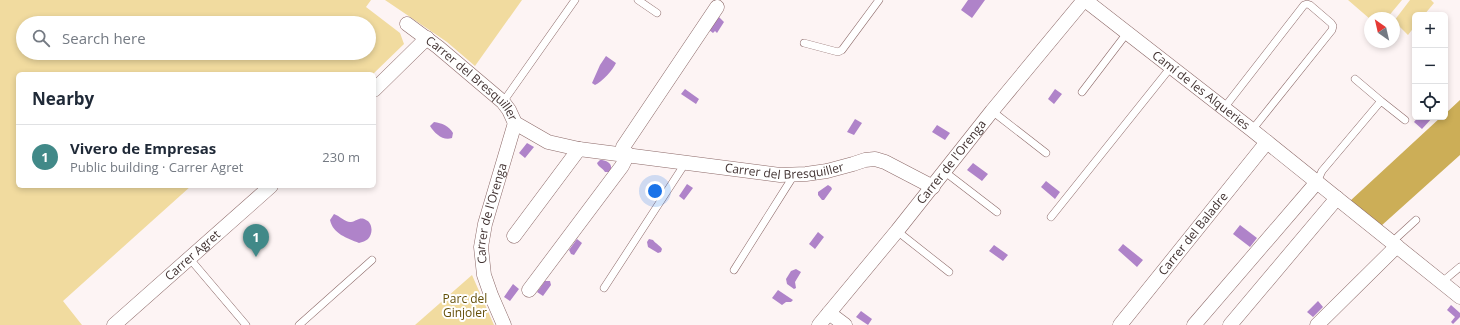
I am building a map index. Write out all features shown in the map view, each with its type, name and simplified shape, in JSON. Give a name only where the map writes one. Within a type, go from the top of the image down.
[{"type":"street","name":"Camí de les Alqueries","points":[[1085,0],[1252,130],[1460,297]]},
{"type":"street","name":"Carrer de l'Orenga","points":[[819,325],[933,187],[992,111],[1085,0]]},
{"type":"street","points":[[529,290],[622,166],[625,154],[623,147],[717,7]]},
{"type":"street","name":"Carrer del Bresquiller","points":[[407,24],[427,38],[503,102],[509,110],[515,123],[548,142],[579,148],[769,174],[794,175],[827,171],[875,158],[933,187]]},
{"type":"street","points":[[376,88],[427,38]]},
{"type":"street","name":"Carrer de l'Orenga","points":[[504,325],[490,295],[484,275],[481,247],[485,224],[515,123]]},
{"type":"street","name":"Carrer del Baladre","points":[[1120,325],[1267,142]]},
{"type":"street","points":[[514,236],[579,148]]},
{"type":"street","points":[[1194,325],[1317,182]]},
{"type":"street","name":"Carrer Agret","points":[[114,325],[269,188]]},
{"type":"street","points":[[1230,325],[1337,198]]},
{"type":"street","points":[[1318,325],[1394,244]]},
{"type":"street","points":[[829,313],[845,325]]},
{"type":"lane","points":[[503,102],[575,0]]},
{"type":"lane","points":[[638,0],[657,13]]},
{"type":"lane","points":[[804,43],[838,52],[842,50],[879,0]]},
{"type":"lane","points":[[1224,108],[1304,6],[1307,4],[1310,5],[1331,23],[1333,26],[1332,30],[1252,130]]},
{"type":"lane","points":[[1082,92],[1128,33]]},
{"type":"lane","points":[[1051,217],[1171,67]]},
{"type":"lane","points":[[1355,79],[1405,120]]},
{"type":"lane","points":[[1317,182],[1322,171],[1381,101]]},
{"type":"lane","points":[[992,111],[1046,153]]},
{"type":"lane","points":[[604,288],[686,162]]},
{"type":"lane","points":[[945,172],[997,212]]},
{"type":"lane","points":[[734,270],[794,175]]},
{"type":"lane","points":[[1394,244],[1416,220]]},
{"type":"lane","points":[[897,231],[949,272]]},
{"type":"lane","points":[[190,259],[246,325]]},
{"type":"lane","points":[[299,325],[372,260]]},
{"type":"lane","points":[[1442,282],[1460,267]]},
{"type":"green space","points":[[0,0],[371,0],[366,7],[400,33],[404,44],[375,72],[16,72],[16,188],[189,188],[63,301],[82,325],[0,325]]},
{"type":"green space","points":[[385,0],[522,0],[475,66],[447,42]]},
{"type":"green space","points":[[1348,0],[1402,0],[1392,12],[1364,12],[1364,14]]},
{"type":"green space","points":[[1410,0],[1431,0],[1434,3],[1426,12],[1412,12],[1412,30],[1408,35],[1400,27],[1400,13]]},
{"type":"green space","name":"Parc del Ginjoler","points":[[472,275],[494,325],[415,325]]},
{"type":"shaded area","points":[[968,0],[985,0],[972,18],[961,10]]},
{"type":"shaded area","points":[[719,17],[724,22],[717,33],[715,31],[713,33],[709,30]]},
{"type":"shaded area","points":[[606,56],[616,63],[607,76],[595,85],[592,83]]},
{"type":"shaded area","points":[[685,89],[699,99],[696,104],[681,94]]},
{"type":"shaded area","points":[[1055,89],[1062,94],[1054,104],[1048,99]]},
{"type":"shaded area","points":[[1460,100],[1460,155],[1381,226],[1350,201],[1438,120],[1448,120],[1448,111]]},
{"type":"shaded area","points":[[855,119],[862,123],[854,135],[847,132]]},
{"type":"shaded area","points":[[1416,120],[1430,120],[1422,129],[1414,122]]},
{"type":"shaded area","points":[[434,122],[449,128],[453,133],[452,138],[442,138],[434,132],[430,126]]},
{"type":"shaded area","points":[[937,125],[950,133],[945,140],[932,132]]},
{"type":"shaded area","points":[[527,143],[534,147],[525,158],[519,153]]},
{"type":"shaded area","points":[[600,160],[609,163],[611,167],[610,172],[605,172],[598,166],[597,163]]},
{"type":"shaded area","points":[[973,163],[988,174],[982,181],[967,170]]},
{"type":"shaded area","points":[[1046,181],[1060,192],[1055,199],[1041,187]]},
{"type":"shaded area","points":[[687,184],[693,188],[684,200],[679,196]]},
{"type":"shaded area","points":[[828,185],[832,189],[824,200],[822,200],[818,195],[818,192]]},
{"type":"shaded area","points":[[334,214],[349,222],[362,218],[368,221],[372,229],[370,237],[359,243],[341,235],[334,229],[330,220]]},
{"type":"shaded area","points":[[1240,225],[1257,238],[1250,247],[1233,234]]},
{"type":"shaded area","points":[[818,232],[824,237],[815,249],[809,244]]},
{"type":"shaded area","points":[[577,239],[582,243],[574,255],[571,254],[569,250]]},
{"type":"shaded area","points":[[649,239],[653,240],[661,247],[661,252],[658,253],[648,247],[647,242]]},
{"type":"shaded area","points":[[1123,244],[1143,260],[1137,267],[1118,250]]},
{"type":"shaded area","points":[[994,245],[1008,255],[1003,261],[989,251]]},
{"type":"shaded area","points":[[796,269],[801,272],[795,282],[796,288],[794,289],[787,284],[786,279],[791,271]]},
{"type":"shaded area","points":[[545,281],[550,281],[551,285],[543,296],[537,292]]},
{"type":"shaded area","points":[[513,284],[519,289],[510,301],[504,297]]},
{"type":"shaded area","points":[[778,290],[793,300],[782,305],[772,298]]},
{"type":"shaded area","points":[[1318,301],[1323,307],[1313,317],[1307,312]]},
{"type":"shaded area","points":[[1451,305],[1460,313],[1460,317],[1453,324],[1451,322],[1455,317],[1447,310]]},
{"type":"shaded area","points":[[861,311],[872,319],[868,325],[856,317]]},
{"type":"place","name":"Vivero de Empresas","points":[[256,257]]}]
